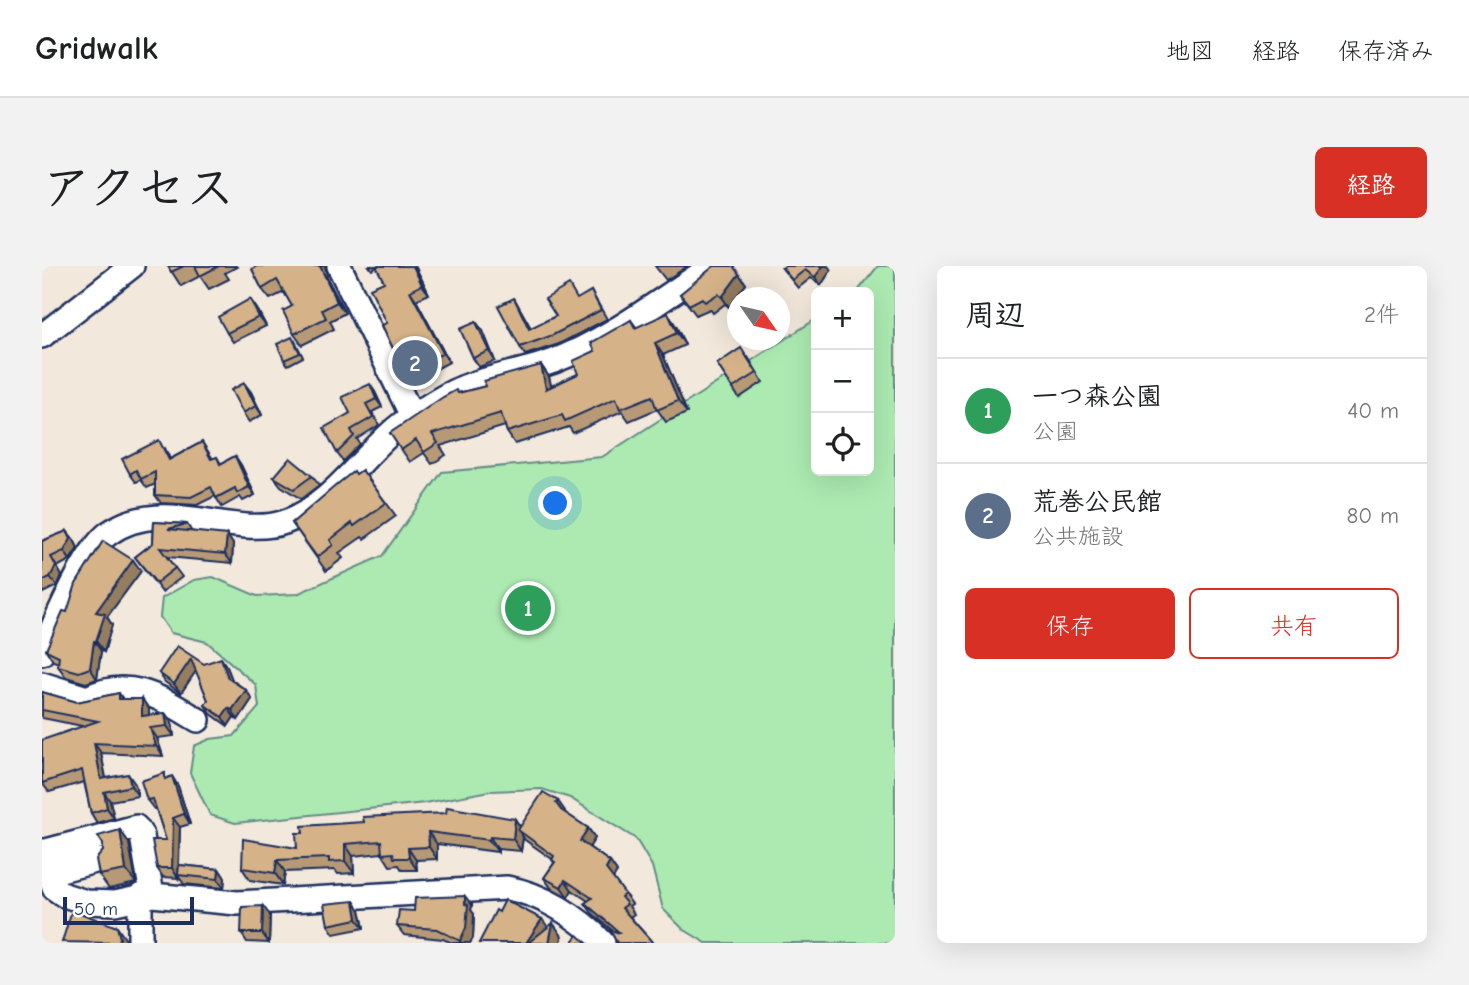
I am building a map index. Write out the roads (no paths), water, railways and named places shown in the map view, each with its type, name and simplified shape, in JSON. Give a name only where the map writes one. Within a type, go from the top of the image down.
[{"type":"street","points":[[42,336],[132,266]]},
{"type":"street","points":[[339,266],[412,416]]},
{"type":"street","points":[[42,653],[76,582],[106,535],[124,524],[160,517],[265,527],[287,522],[311,508],[412,416],[461,388],[554,361],[593,342],[713,266]]},
{"type":"street","points":[[42,684],[88,698],[107,688],[121,688],[161,698],[198,720]]},
{"type":"street","points":[[44,859],[136,827],[142,835],[146,896],[140,943]]},
{"type":"street","points":[[44,859],[99,860]]},
{"type":"street","points":[[44,859],[54,888],[64,895],[86,902],[115,903],[146,896],[237,903],[507,888],[523,890],[544,900],[594,933],[603,943]]},
{"type":"place","name":"荒巻公民館","points":[[415,363]]},
{"type":"place","name":"一つ森公園","points":[[528,608]]}]
